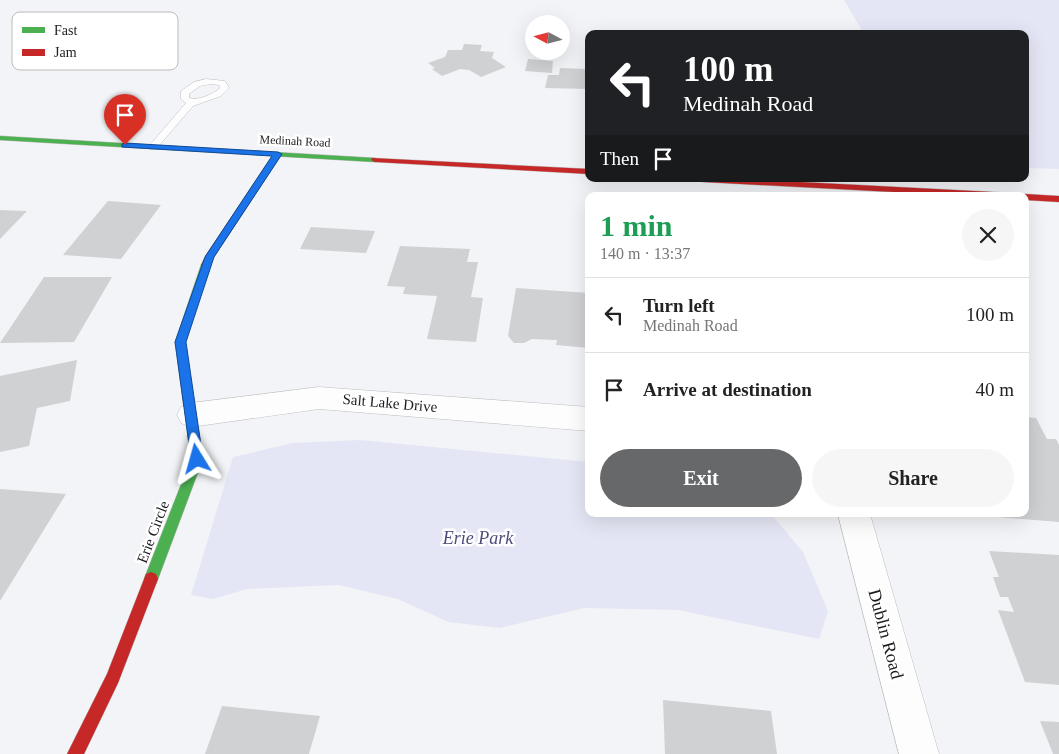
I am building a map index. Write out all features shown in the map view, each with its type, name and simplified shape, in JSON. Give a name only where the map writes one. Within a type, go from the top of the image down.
[{"type":"street","name":"Medinah Road","points":[[0,138],[585,172]]},
{"type":"street","name":"Erie Circle","points":[[75,754],[113,678],[197,459],[180,342],[210,257],[278,154]]},
{"type":"street","points":[[758,182],[939,192]]},
{"type":"street","points":[[1029,197],[1059,198]]},
{"type":"street","name":"Salt Lake Drive","points":[[191,415],[319,398],[585,419]]},
{"type":"street","name":"Dublin Road","points":[[855,517],[919,754]]},
{"type":"lane","points":[[153,147],[192,102]]},
{"type":"green space","points":[[844,0],[1059,0],[1059,169],[1029,168],[1029,30],[862,30]]},
{"type":"green space","name":"Erie Park","points":[[360,440],[585,462],[585,517],[774,517],[803,552],[828,611],[819,639],[678,610],[584,608],[500,628],[448,622],[398,599],[338,585],[247,589],[213,599],[191,595],[233,457],[293,443]]},
{"type":"building","points":[[464,44],[482,45],[480,51],[494,52],[492,58],[506,67],[481,77],[469,70],[460,69],[442,76],[432,69],[435,68],[428,63],[445,57],[448,50],[462,50]]},
{"type":"building","points":[[528,60],[553,61],[552,73],[525,71]]},
{"type":"building","points":[[560,68],[585,69],[585,89],[545,88],[548,75],[559,75]]},
{"type":"building","points":[[108,201],[161,205],[121,259],[63,255]]},
{"type":"building","points":[[0,210],[27,211],[0,239]]},
{"type":"building","points":[[311,227],[375,231],[366,253],[300,249]]},
{"type":"building","points":[[400,246],[470,249],[467,262],[478,262],[471,297],[483,298],[476,342],[427,339],[437,296],[403,294],[405,287],[387,286]]},
{"type":"building","points":[[44,277],[112,277],[74,342],[0,343]]},
{"type":"building","points":[[516,288],[585,293],[585,348],[556,345],[557,340],[532,339],[524,343],[514,343],[508,336]]},
{"type":"building","points":[[77,360],[70,401],[37,408],[29,446],[0,452],[0,376]]},
{"type":"building","points":[[1029,417],[1036,418],[1047,439],[1056,439],[1059,445],[1059,522],[997,517],[1029,517]]},
{"type":"building","points":[[0,489],[66,494],[0,601]]},
{"type":"building","points":[[989,551],[1059,555],[1059,685],[1025,682],[998,610],[1014,612],[1008,597],[1000,597],[993,577],[999,577]]},
{"type":"building","points":[[663,700],[771,711],[777,754],[665,754]]},
{"type":"building","points":[[222,706],[320,716],[309,754],[205,754]]},
{"type":"building","points":[[1040,721],[1059,722],[1059,754],[1053,754]]},
{"type":"traffic: fast","points":[[0,138],[375,160]]},
{"type":"traffic: fast","points":[[151,579],[197,459],[180,342],[206,265]]},
{"type":"traffic: jam","points":[[206,265],[209,257],[278,154]]},
{"type":"traffic: jam","points":[[375,160],[585,172]]},
{"type":"traffic: jam","points":[[758,182],[939,192]]},
{"type":"traffic: jam","points":[[1029,197],[1059,199]]},
{"type":"traffic: jam","points":[[75,754],[113,678],[151,579]]},
{"type":"route","points":[[125,145],[278,154],[210,257],[180,342],[197,459]]}]
